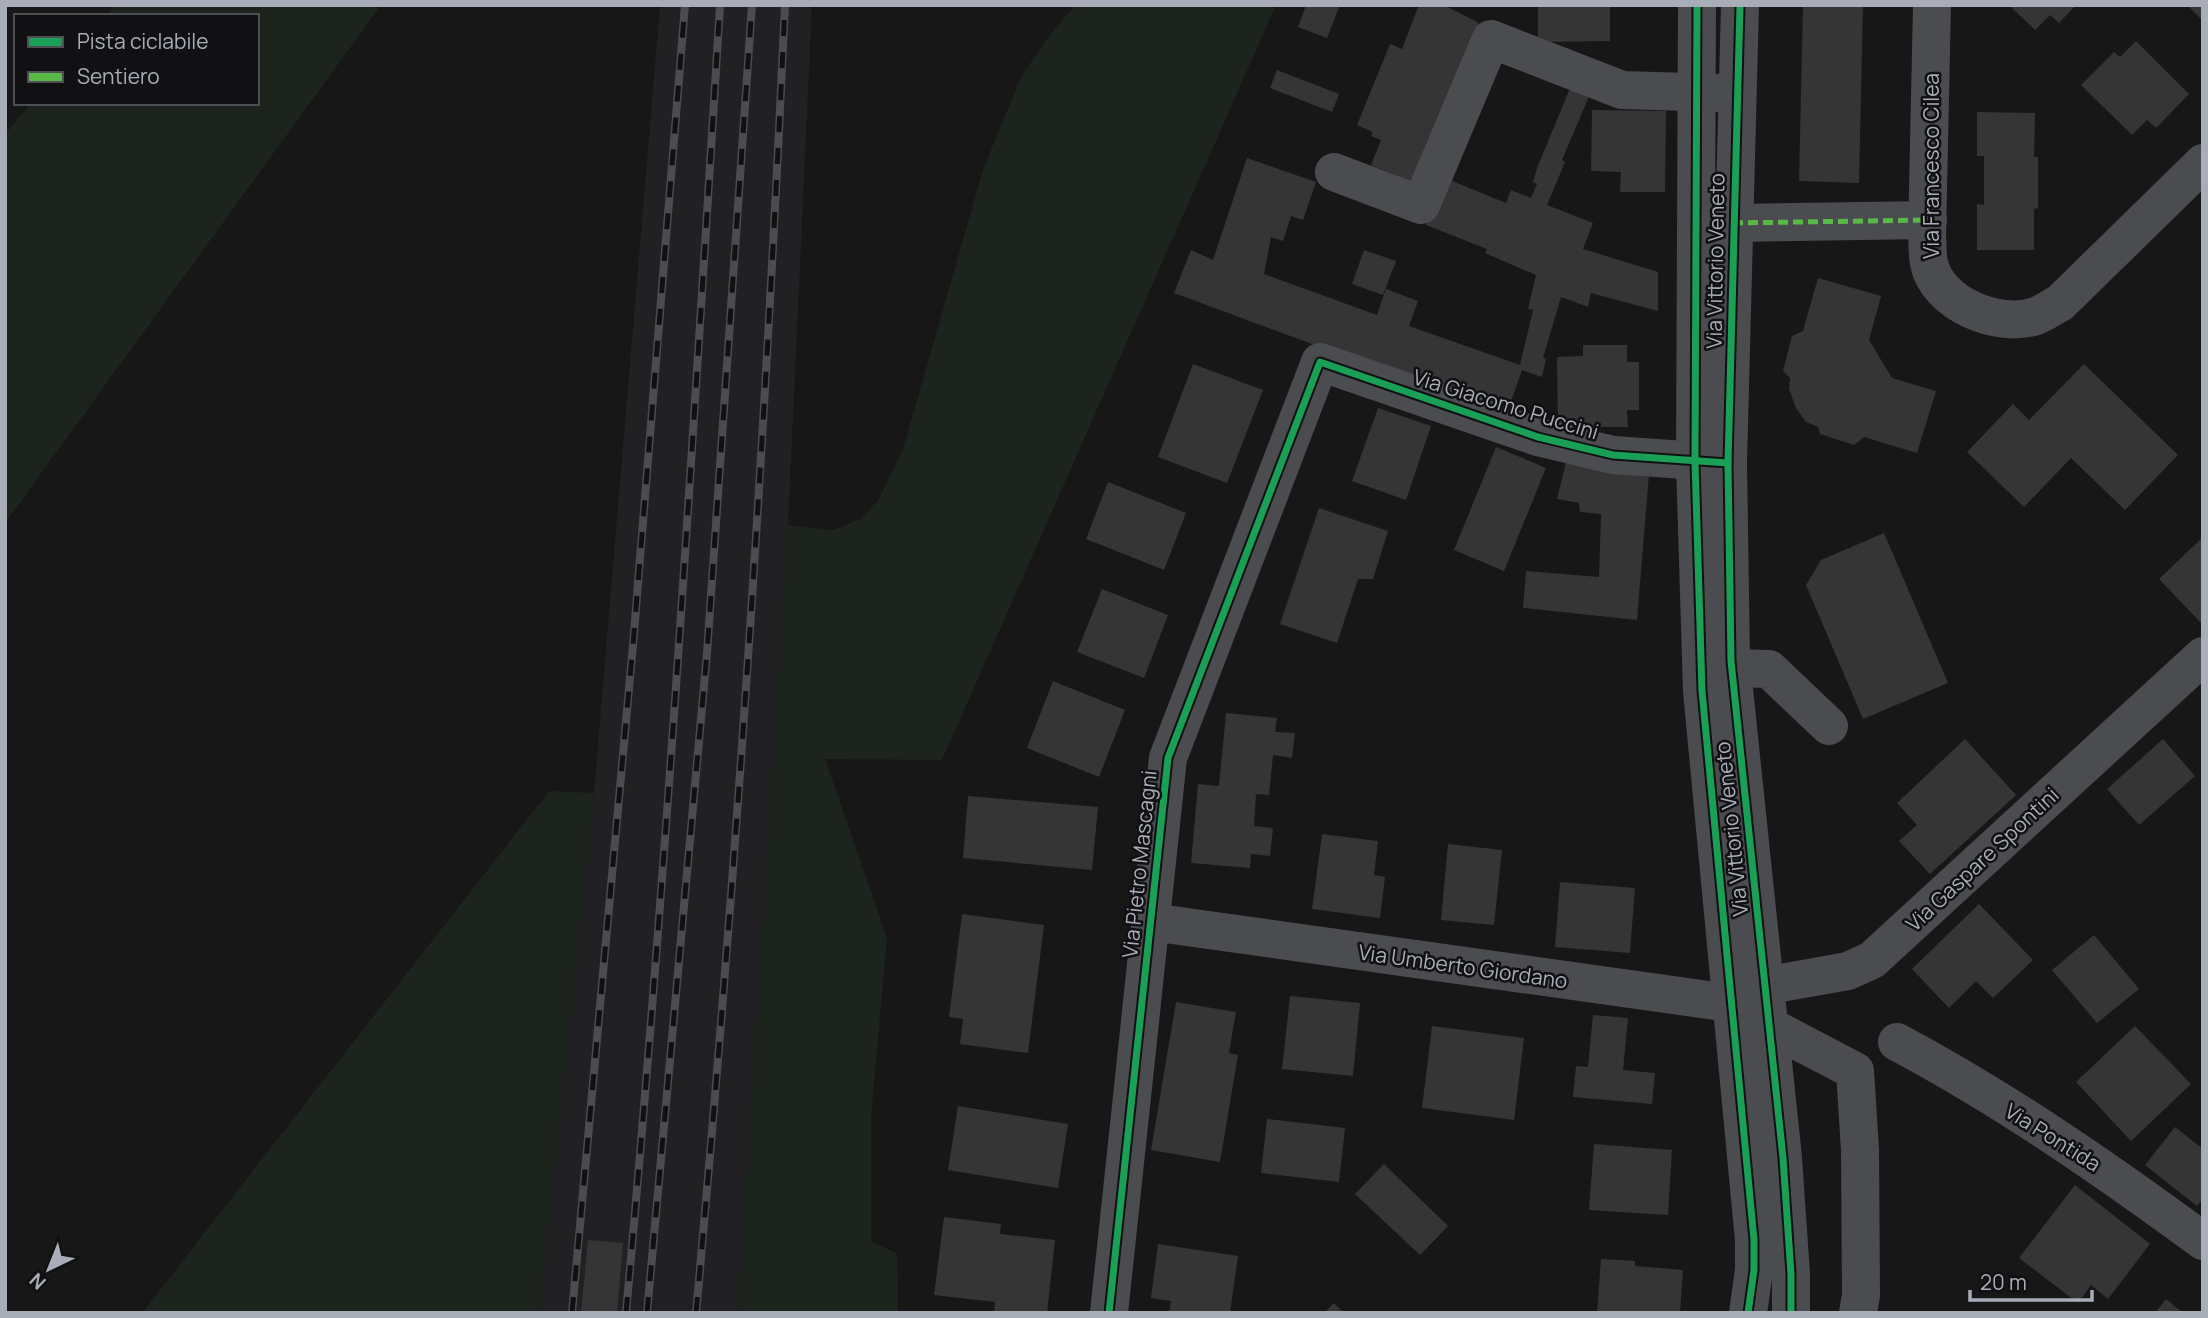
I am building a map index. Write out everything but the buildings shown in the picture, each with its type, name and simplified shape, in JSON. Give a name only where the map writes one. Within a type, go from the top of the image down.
[{"type":"street","name":"Via Vittorio Veneto","points":[[1697,5],[1697,92],[1712,462],[1783,1158],[1791,1313]]},
{"type":"street","name":"Via Vittorio Veneto","points":[[1740,5],[1733,223],[1712,462],[1702,691],[1754,1240],[1754,1270],[1748,1313]]},
{"type":"street","name":"Via Francesco Cilea","points":[[1933,5],[1929,265],[1943,290],[1972,312],[2000,319],[2035,317],[2060,303],[2203,163]]},
{"type":"street","points":[[1334,172],[1421,205],[1491,39],[1622,90],[1737,94]]},
{"type":"street","points":[[1733,223],[1928,220]]},
{"type":"street","name":"Via Giacomo Puccini","points":[[1320,362],[1538,437],[1613,455],[1712,462]]},
{"type":"street","name":"Via Pietro Mascagni","points":[[1109,1313],[1168,758],[1320,362]]},
{"type":"street","name":"Via Gaspare Spontini","points":[[1730,1003],[1750,996],[1764,986],[1837,974],[1871,960],[2203,656]]},
{"type":"street","points":[[1732,668],[1769,669],[1829,726]]},
{"type":"street","name":"Via Umberto Giordano","points":[[1151,922],[1730,1003],[1855,1070],[1860,1150],[1861,1295],[1858,1313]]},
{"type":"street","name":"Via Pontida","points":[[1897,1042],[2107,1170],[2203,1241]]},
{"type":"shaded area","points":[[115,5],[381,5],[5,523],[5,134],[29,105],[259,105],[259,14],[108,14]]},
{"type":"shaded area","points":[[660,5],[812,5],[788,525],[738,1313],[539,1313],[594,793]]},
{"type":"shaded area","points":[[1076,5],[1276,5],[942,760],[825,759],[887,938],[871,1117],[871,1242],[897,1253],[898,1313],[759,1313],[738,1310],[788,525],[833,530],[861,519],[879,499],[903,449],[984,167],[1022,75],[1056,27]]},
{"type":"shaded area","points":[[549,791],[594,793],[539,1313],[142,1313]]},
{"type":"railway","points":[[572,1313],[633,645],[685,5]]},
{"type":"railway","points":[[626,1313],[666,823],[720,5]]},
{"type":"railway","points":[[647,1313],[707,653],[752,5]]},
{"type":"railway","points":[[696,1313],[748,659],[785,5]]},
{"type":"marked path","points":[[1733,223],[1928,220]]},
{"type":"cycle path","points":[[1697,5],[1695,462],[1702,691],[1754,1240],[1754,1270],[1748,1313]]},
{"type":"cycle path","points":[[1740,5],[1728,463],[1731,661],[1783,1158],[1791,1313]]},
{"type":"cycle path","points":[[1109,1313],[1168,758],[1320,362],[1538,437],[1613,455],[1728,463]]}]
